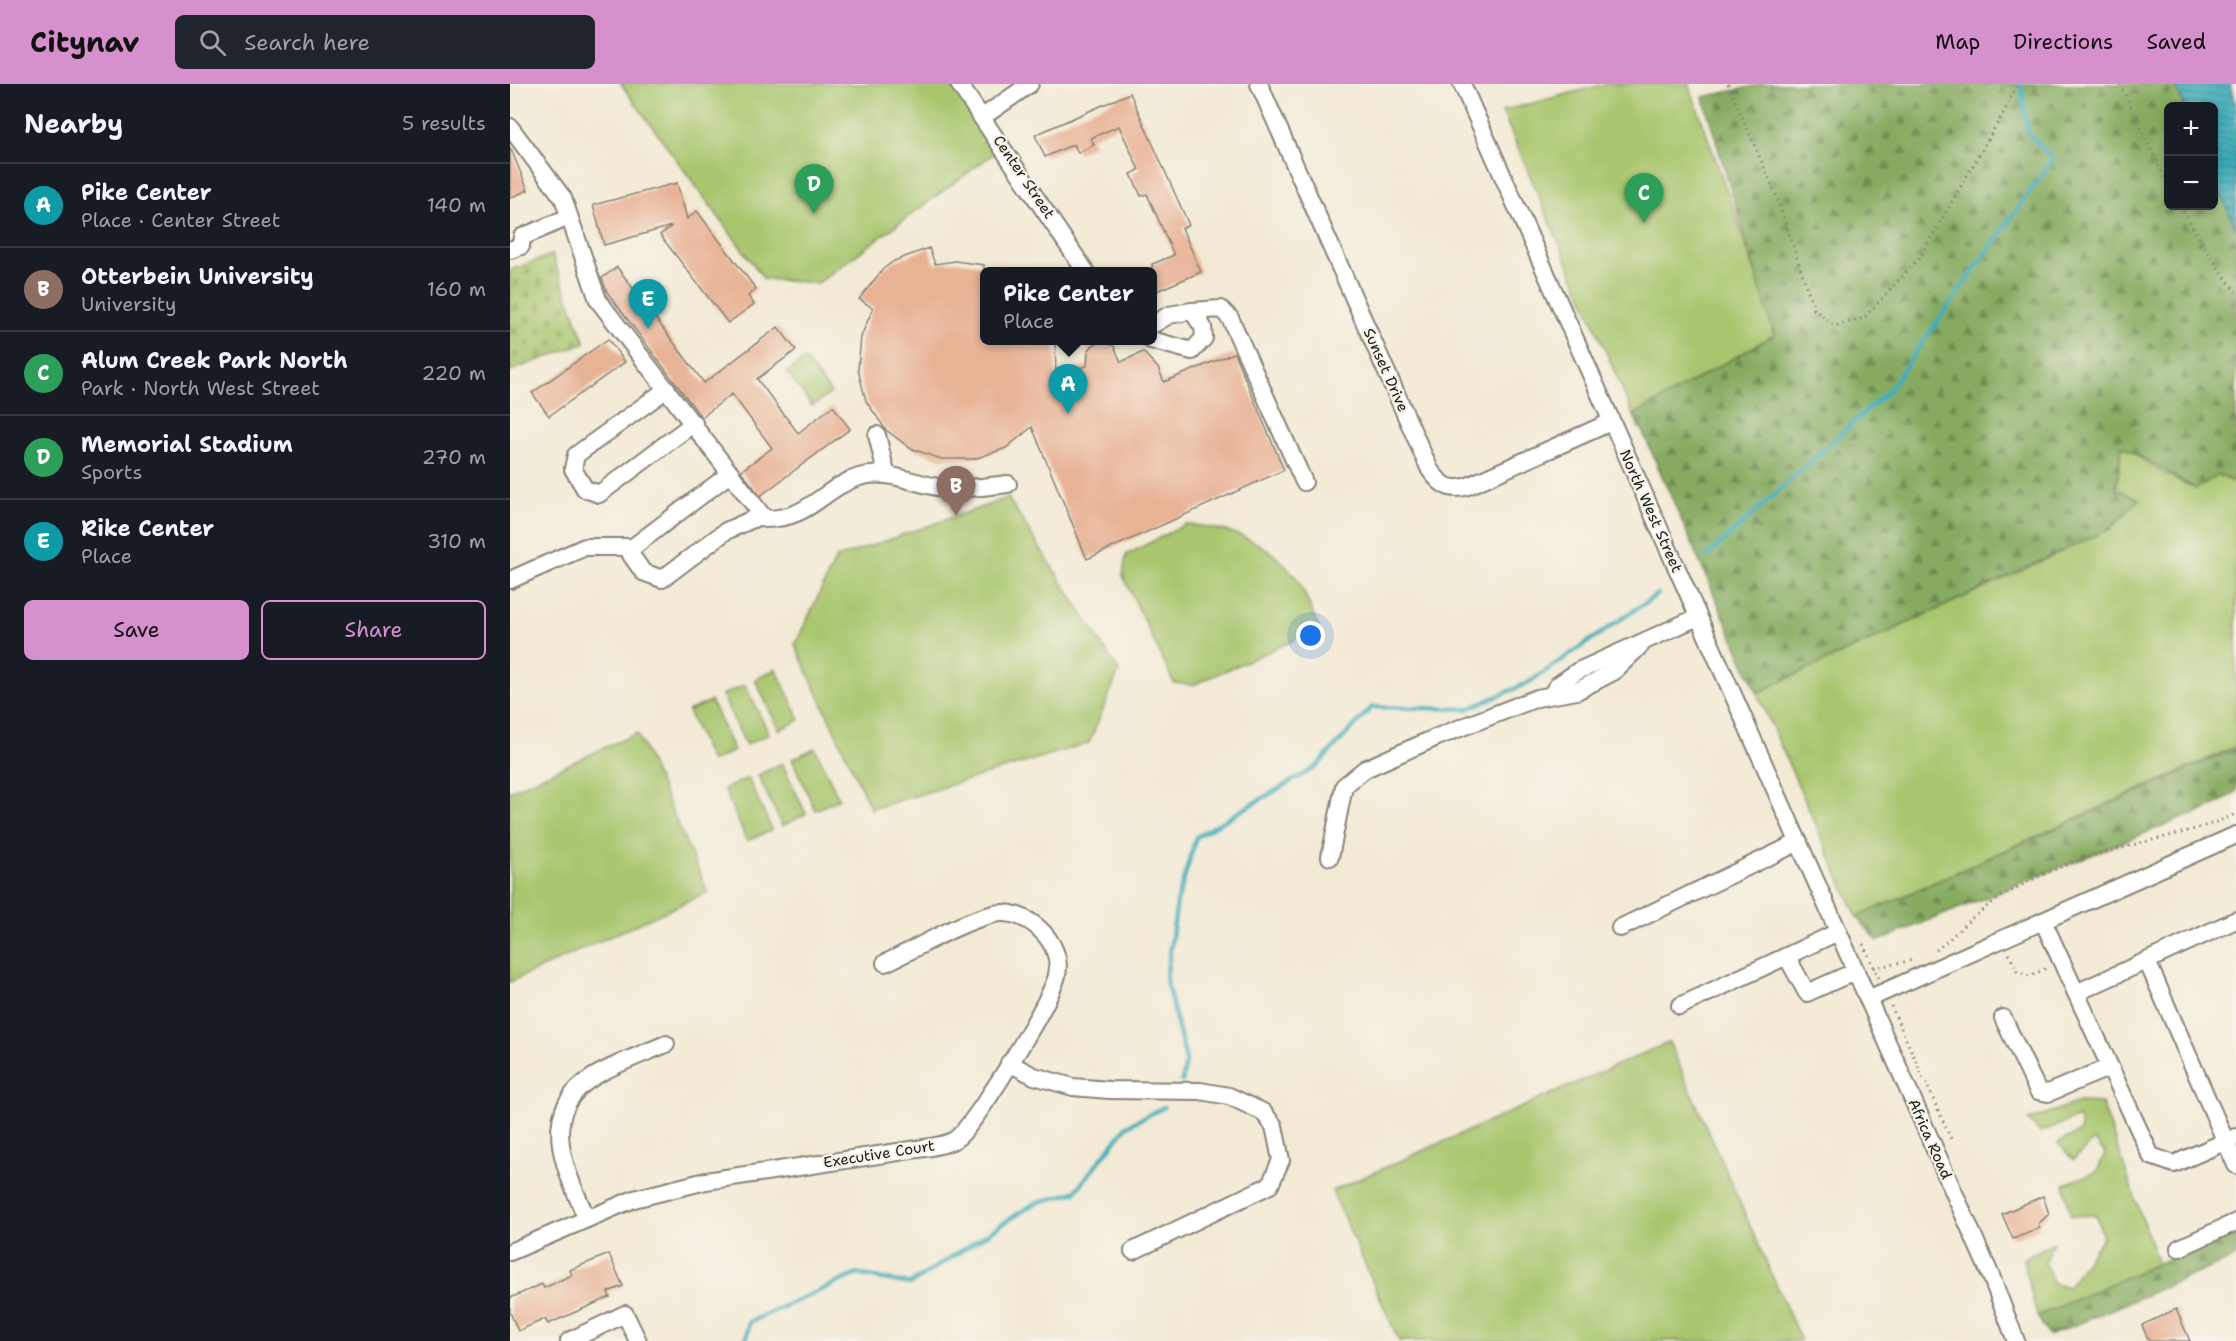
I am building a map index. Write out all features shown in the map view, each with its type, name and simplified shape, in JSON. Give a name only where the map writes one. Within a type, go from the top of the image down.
[{"type":"street","name":"Center Street","points":[[959,84],[984,116],[1083,267]]},
{"type":"street","points":[[984,116],[1030,84]]},
{"type":"street","name":"Sunset Drive","points":[[1259,84],[1430,470],[1439,483],[1453,489],[1468,486],[1611,422]]},
{"type":"street","name":"North West Street","points":[[1462,84],[1840,934]]},
{"type":"street","points":[[510,127],[563,198],[598,300],[765,519],[783,519],[807,510],[835,487],[860,477],[886,473],[925,486],[947,489],[1008,484]]},
{"type":"street","points":[[510,250],[521,246],[522,237],[570,217]]},
{"type":"street","points":[[1157,322],[1168,315],[1221,309],[1230,318],[1304,482]]},
{"type":"street","points":[[1157,342],[1192,351],[1204,338],[1203,327],[1192,311]]},
{"type":"street","points":[[667,389],[576,455],[573,469],[585,489],[598,494],[694,423]]},
{"type":"street","points":[[877,435],[886,473]]},
{"type":"street","points":[[510,580],[585,547],[633,547],[731,473]]},
{"type":"street","points":[[633,547],[631,555],[643,572],[662,579],[726,531],[762,515]]},
{"type":"street","points":[[1330,857],[1344,786],[1358,774],[1437,737],[1551,694],[1558,684],[1578,671],[1609,655],[1641,645],[1698,617]]},
{"type":"street","points":[[1868,999],[2236,835]]},
{"type":"street","points":[[1620,928],[1798,842]]},
{"type":"street","name":"Executive Court","points":[[510,1252],[634,1199],[706,1181],[931,1148],[955,1140],[972,1123],[1039,1013],[1057,974],[1053,947],[1036,925],[1017,915],[995,914],[958,928],[885,963]]},
{"type":"street","points":[[2076,993],[2236,920]]},
{"type":"street","points":[[2043,921],[2151,1156],[2174,1164],[2231,1139]]},
{"type":"street","points":[[1680,1006],[1840,934]]},
{"type":"street","name":"Africa Road","points":[[1840,934],[1990,1276],[2016,1341]]},
{"type":"street","points":[[1787,957],[1807,993],[1856,971]]},
{"type":"street","points":[[2148,961],[2231,1139],[2236,1165]]},
{"type":"street","points":[[2003,1018],[2038,1091],[2048,1094],[2110,1067]]},
{"type":"street","points":[[587,1219],[566,1171],[558,1139],[566,1107],[578,1089],[594,1076],[666,1044]]},
{"type":"street","points":[[1009,1063],[1034,1076],[1073,1087],[1176,1091],[1229,1096],[1263,1112],[1274,1126],[1281,1160],[1270,1185],[1133,1251]]},
{"type":"street","points":[[2179,1248],[2236,1222]]},
{"type":"street","points":[[569,1341],[625,1314],[638,1341]]},
{"type":"path","points":[[1728,84],[1777,197],[1814,309],[1835,326],[1864,318],[1920,257],[2005,110],[2017,84]]},
{"type":"path","points":[[2120,84],[2164,176]]},
{"type":"path","points":[[2182,210],[2208,253],[2236,292]]},
{"type":"path","points":[[1934,951],[1970,920],[2007,894],[2047,874],[2090,857],[2175,836],[2236,814]]},
{"type":"path","points":[[1863,944],[1881,981]]},
{"type":"path","points":[[2009,954],[2017,971],[2023,974],[2030,976],[2047,968]]},
{"type":"path","points":[[1874,968],[1917,959]]},
{"type":"path","points":[[1891,1004],[1952,1141]]},
{"type":"green space","points":[[621,84],[953,84],[1000,149],[818,283],[764,279]]},
{"type":"green space","points":[[1605,84],[1689,84],[1777,334],[1639,428],[1502,111]]},
{"type":"green space","points":[[1764,84],[2175,84],[2182,102],[2164,102],[2164,210],[2218,210],[2218,187],[2236,230],[2236,484],[2218,474],[2196,489],[2122,446],[2116,489],[2140,499],[2110,529],[1757,693],[1635,414],[1774,335],[1703,97]]},
{"type":"green space","points":[[552,255],[585,343],[510,371],[510,270]]},
{"type":"green space","points":[[805,359],[831,393],[812,406],[787,372]]},
{"type":"green space","points":[[2122,445],[2159,471],[2196,489],[2218,474],[2236,484],[2236,746],[1857,917],[1757,693],[2110,529],[2140,499],[2116,490]]},
{"type":"green space","points":[[1008,498],[1119,671],[1089,743],[871,809],[795,645],[836,558]]},
{"type":"green space","points":[[1186,524],[1245,537],[1270,552],[1297,580],[1319,629],[1193,685],[1174,683],[1123,576],[1126,555]]},
{"type":"green space","points":[[776,669],[800,720],[779,730],[755,679]]},
{"type":"green space","points":[[745,685],[769,734],[746,745],[722,695]]},
{"type":"green space","points":[[711,701],[734,751],[711,762],[688,711]]},
{"type":"green space","points":[[637,733],[708,892],[510,982],[510,791]]},
{"type":"green space","points":[[815,748],[839,799],[815,810],[792,759]]},
{"type":"green space","points":[[2236,748],[2236,792],[2202,812],[1878,941],[1857,917]]},
{"type":"green space","points":[[782,763],[806,814],[782,826],[758,775]]},
{"type":"green space","points":[[748,778],[772,830],[747,841],[724,789]]},
{"type":"green space","points":[[1669,1042],[1801,1341],[1399,1341],[1332,1191]]},
{"type":"green space","points":[[2079,1102],[2102,1103],[2158,1264],[2037,1316],[2023,1259],[2053,1243],[2045,1263],[2054,1284],[2068,1287],[2103,1237],[2096,1215],[2071,1216],[2064,1184],[2097,1172],[2105,1153],[2094,1140],[2073,1160],[2058,1143],[2081,1131],[2079,1117],[2040,1132],[2028,1120]]},
{"type":"green space","points":[[2236,1229],[2236,1257],[2049,1336],[2037,1316]]},
{"type":"water","points":[[2175,84],[2230,84],[2236,106],[2236,230],[2218,187],[2218,102],[2182,102]]},
{"type":"building","points":[[1130,93],[1189,225],[1182,228],[1201,272],[1157,291],[1157,267],[1152,267],[1152,264],[1174,255],[1147,194],[1141,196],[1131,174],[1139,170],[1119,126],[1091,138],[1094,145],[1078,153],[1074,144],[1045,157],[1035,135]]},
{"type":"building","points":[[510,147],[528,190],[510,198]]},
{"type":"building","points":[[677,183],[687,219],[697,211],[756,289],[748,296],[754,304],[728,323],[660,235],[672,226],[604,245],[593,205]]},
{"type":"building","points":[[929,248],[935,264],[955,261],[984,265],[980,267],[980,345],[1055,345],[1056,375],[1087,366],[1088,351],[1093,345],[1114,346],[1121,362],[1143,352],[1158,368],[1164,382],[1234,353],[1284,470],[1087,559],[1032,427],[1006,448],[974,459],[941,459],[910,448],[886,430],[866,401],[858,370],[861,337],[873,308],[859,299],[883,269],[894,261]]},
{"type":"building","points":[[617,267],[704,383],[778,327],[796,350],[757,379],[798,433],[833,406],[850,429],[760,496],[741,471],[772,448],[732,394],[702,417],[698,413],[607,292],[602,278]]},
{"type":"building","points":[[608,339],[625,362],[549,416],[532,393]]},
{"type":"building","points":[[2043,1196],[2049,1214],[2038,1224],[2040,1228],[2013,1239],[2002,1214]]},
{"type":"building","points":[[609,1254],[623,1286],[608,1292],[610,1297],[548,1324],[545,1319],[518,1331],[510,1312],[510,1298],[542,1284],[544,1288],[572,1275],[570,1270]]},
{"type":"building","points":[[2176,1309],[2190,1341],[2149,1341],[2142,1325]]},
{"type":"waterway","points":[[1707,556],[1888,391],[2053,159],[2028,133],[2021,84]]},
{"type":"waterway","points":[[1182,1081],[1186,1060],[1166,979],[1177,902],[1196,837],[1316,767],[1372,707],[1468,709],[1528,683],[1658,594]]},
{"type":"waterway","points":[[746,1341],[749,1322],[857,1274],[910,1284],[1035,1203],[1075,1192],[1127,1126],[1164,1107]]},
{"type":"place","name":"Memorial Stadium","points":[[814,214]]},
{"type":"place","name":"Alum Creek Park North","points":[[1644,223]]},
{"type":"place","name":"Rike Center","points":[[648,329]]},
{"type":"place","name":"Pike Center","points":[[1068,414]]},
{"type":"place","name":"Otterbein University","points":[[956,516]]}]
